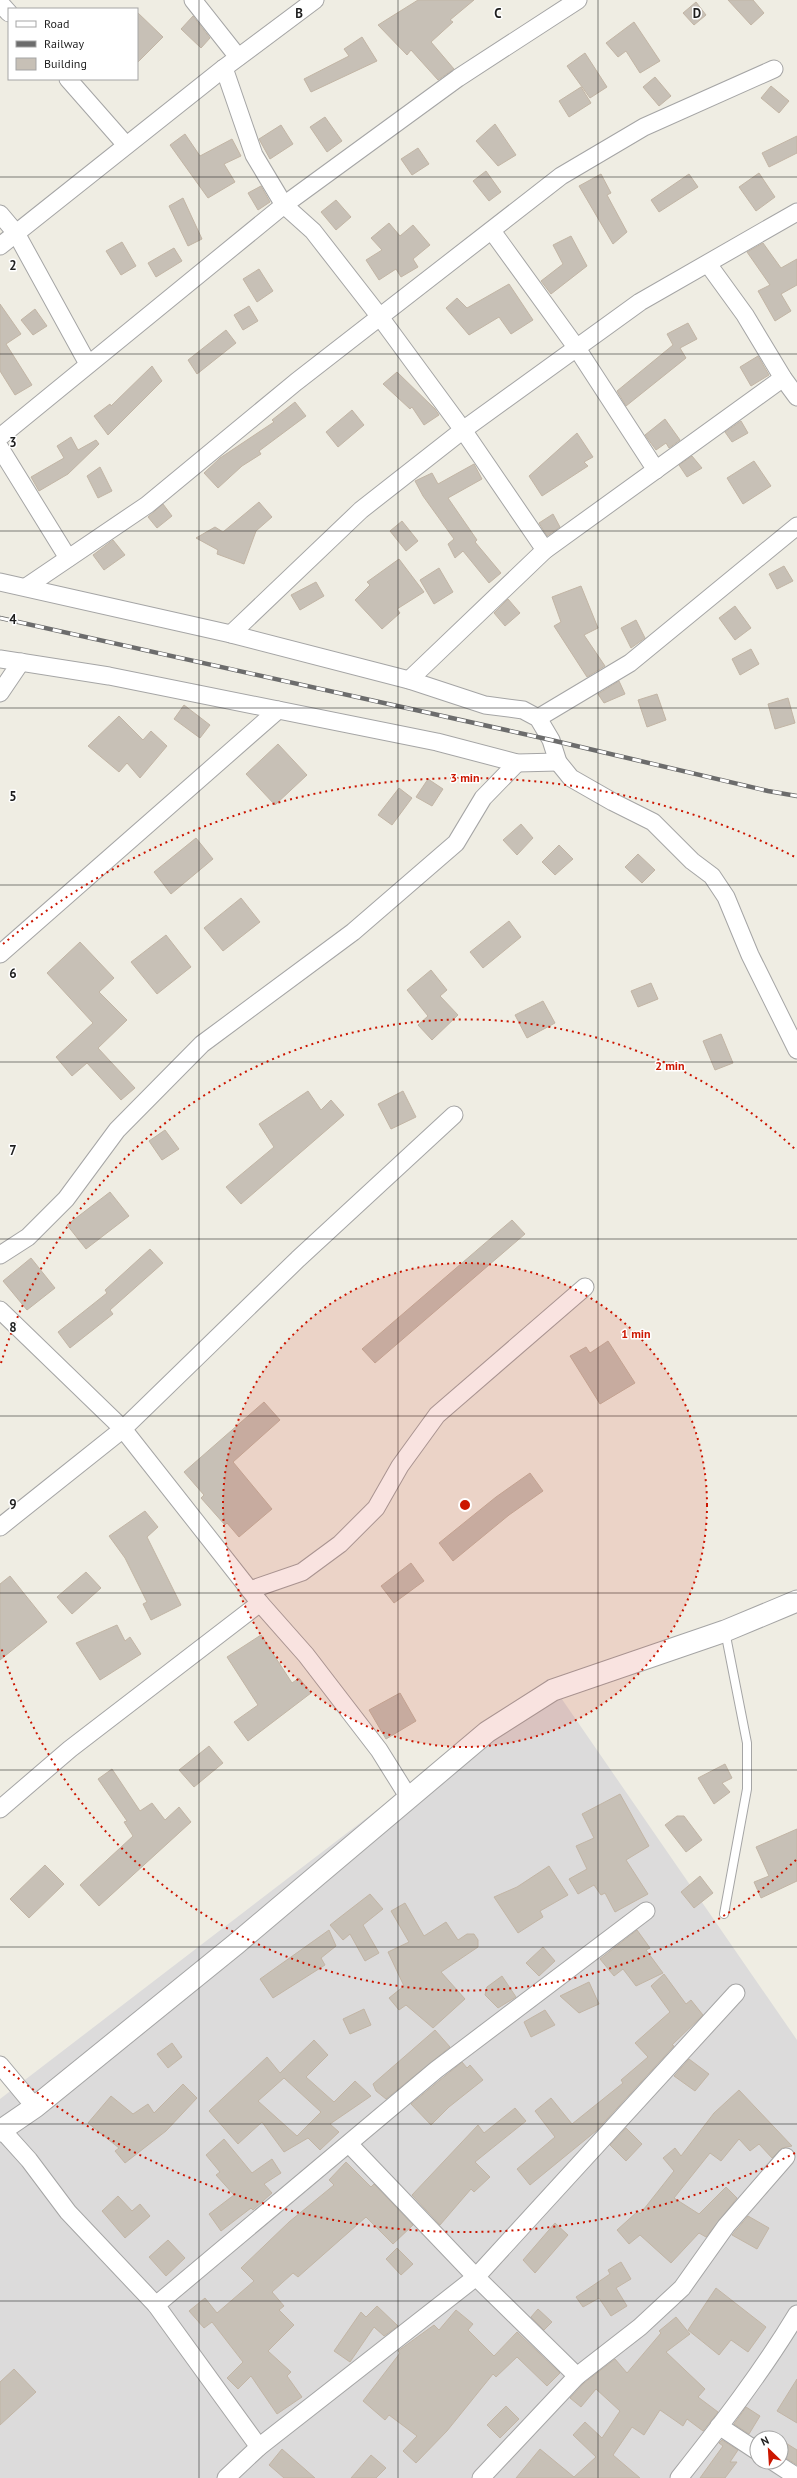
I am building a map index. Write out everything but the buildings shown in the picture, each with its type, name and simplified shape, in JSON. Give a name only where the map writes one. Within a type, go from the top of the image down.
[{"type":"street","points":[[193,0],[238,57]]},
{"type":"street","points":[[0,246],[238,57],[315,0]]},
{"type":"street","points":[[0,437],[284,205],[458,78],[578,0]]},
{"type":"street","points":[[0,3],[8,12]]},
{"type":"street","points":[[224,68],[254,155],[284,205],[313,232],[380,317],[463,430],[545,550]]},
{"type":"street","points":[[26,587],[147,505],[296,382],[561,176],[644,127],[774,69]]},
{"type":"street","points":[[69,80],[126,145]]},
{"type":"street","points":[[231,634],[361,510],[463,430],[640,302],[797,212]]},
{"type":"street","points":[[0,214],[16,233],[88,364]]},
{"type":"street","points":[[492,231],[576,347],[656,470]]},
{"type":"street","points":[[708,264],[745,315],[783,378],[797,397]]},
{"type":"street","points":[[409,680],[545,550],[783,378]]},
{"type":"street","points":[[0,448],[68,558]]},
{"type":"street","points":[[538,718],[630,662],[797,526]]},
{"type":"street","points":[[0,582],[231,634],[409,680],[485,705],[523,710],[538,718],[551,740],[558,762],[571,778],[613,802],[653,822],[692,861],[712,876],[726,897],[750,955],[797,1050]]},
{"type":"street","points":[[0,659],[109,676],[437,742],[516,763],[558,762]]},
{"type":"street","points":[[0,693],[21,662]]},
{"type":"street","points":[[0,954],[278,710]]},
{"type":"street","points":[[0,1255],[28,1237],[66,1199],[117,1130],[202,1044],[353,932],[456,843],[483,798],[516,763]]},
{"type":"street","points":[[0,1527],[123,1429],[298,1258],[454,1115]]},
{"type":"street","points":[[250,1590],[302,1572],[340,1544],[376,1508],[400,1466],[437,1415],[585,1288]]},
{"type":"street","points":[[0,1310],[123,1429],[260,1603],[306,1654],[379,1750],[409,1798]]},
{"type":"street","points":[[0,1326],[19,1327]]},
{"type":"street","points":[[258,2447],[156,2305],[73,2217],[29,2160],[1,2131],[35,2107],[236,1944],[487,1732],[553,1690],[725,1631],[797,1601]]},
{"type":"street","points":[[0,1809],[70,1749],[260,1603]]},
{"type":"street","points":[[156,2305],[506,2015],[646,1911]]},
{"type":"street","points":[[226,2478],[258,2447],[476,2277],[736,1993]]},
{"type":"street","points":[[0,2065],[35,2107]]},
{"type":"street","points":[[349,2144],[476,2277],[577,2376]]},
{"type":"street","points":[[481,2478],[577,2376],[640,2327],[682,2288],[726,2226],[786,2157]]},
{"type":"street","points":[[679,2478],[776,2349],[797,2314]]},
{"type":"street","points":[[719,2426],[749,2446]]},
{"type":"street","points":[[786,2470],[797,2477]]},
{"type":"lane","points":[[724,1914],[747,1789],[747,1743],[725,1631]]},
{"type":"shaded area","points":[[548,1679],[797,2040],[797,2478],[0,2478],[0,2099]]},
{"type":"railway","points":[[0,618],[551,740],[768,791],[797,796]]}]
